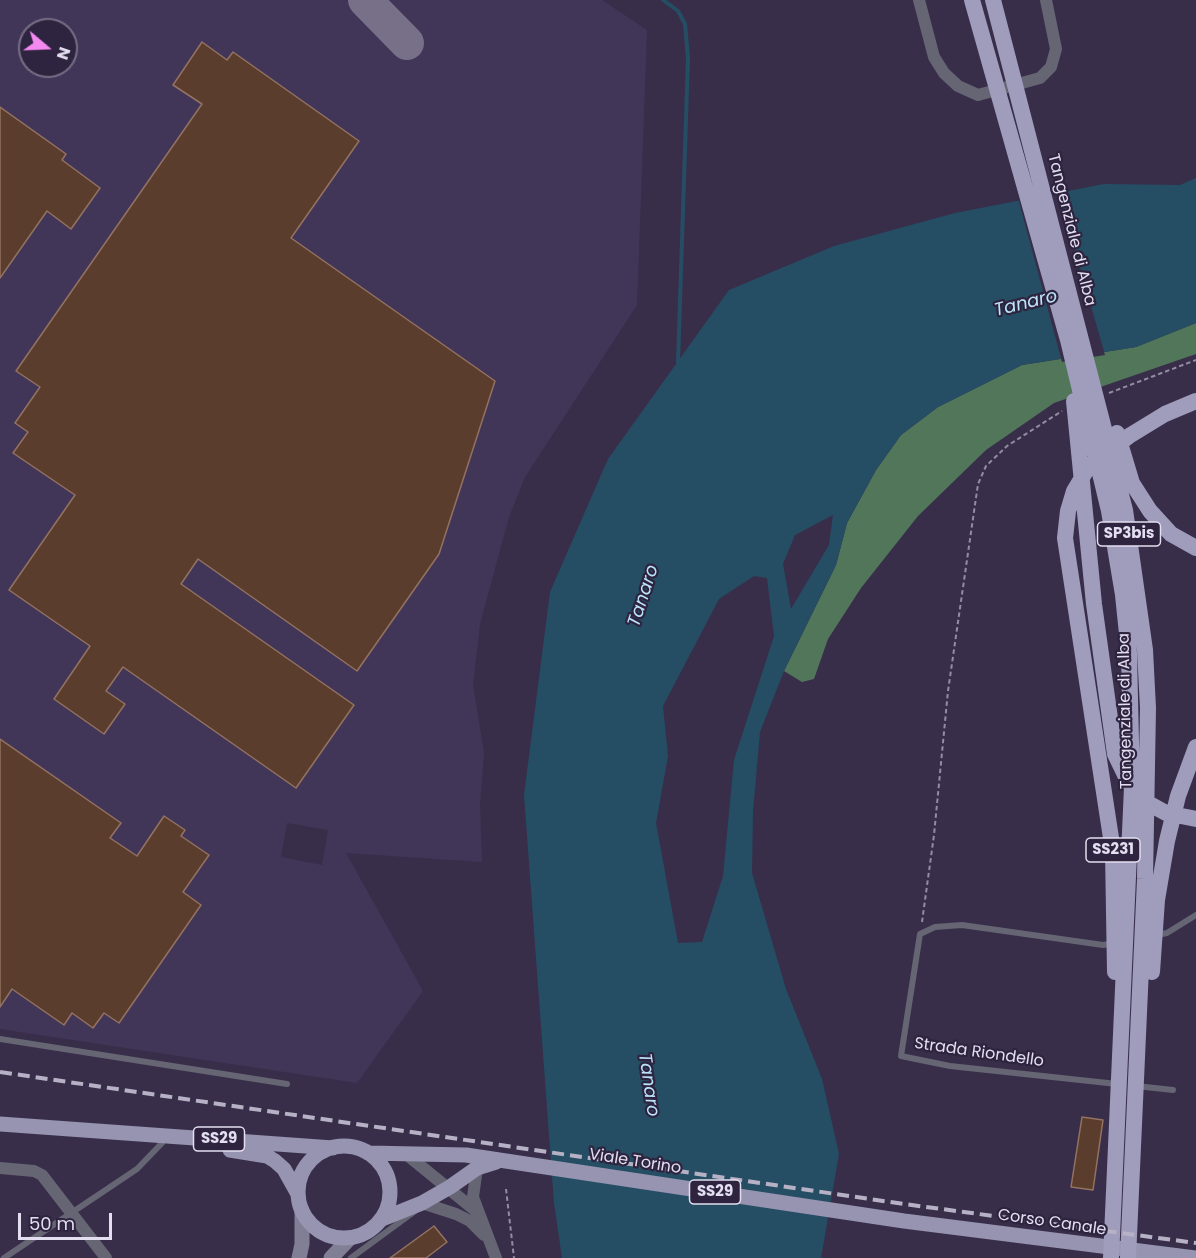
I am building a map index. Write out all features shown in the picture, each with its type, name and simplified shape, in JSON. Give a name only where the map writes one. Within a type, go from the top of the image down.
[{"type":"highway","name":"Tangenziale di Alba","points":[[972,0],[1068,340],[1109,511],[1129,653],[1132,787],[1131,1030],[1134,1256]]},
{"type":"highway","name":"Tangenziale di Alba","points":[[993,0],[1125,510],[1145,650],[1148,708],[1146,844],[1131,1030],[1105,1255]]},
{"type":"highway","points":[[1068,340],[1094,604],[1114,754],[1129,783],[1146,802],[1166,813],[1196,819]]},
{"type":"highway","points":[[1089,372],[1112,419],[1132,483],[1149,511],[1171,534],[1196,548]]},
{"type":"highway","name":"SS231","points":[[1196,401],[1165,414],[1129,436],[1089,466],[1074,491],[1068,511],[1065,538],[1113,851],[1115,1001],[1131,1030],[1150,1002],[1157,900],[1167,841],[1178,796],[1196,747]]},
{"type":"main road","name":"SS29","points":[[0,1124],[333,1148]]},
{"type":"main road","points":[[105,1131],[162,1143],[248,1151],[267,1156],[284,1169],[298,1194],[302,1210],[299,1258]]},
{"type":"main road","points":[[298,1194],[301,1176],[310,1162],[319,1154],[333,1148],[357,1148],[368,1153],[378,1161],[389,1182],[390,1197],[382,1219],[362,1235],[351,1238],[324,1234],[311,1224],[302,1210]]},
{"type":"main road","name":"Viale Torino","points":[[368,1153],[466,1155],[904,1221]]},
{"type":"main road","name":"Viale Torino","points":[[382,1219],[422,1203],[477,1168],[502,1160]]},
{"type":"main road","name":"Corso Canale","points":[[904,1221],[1105,1255],[1196,1258]]},
{"type":"main road","points":[[331,1258],[351,1238]]},
{"type":"street","points":[[919,0],[934,57],[944,74],[958,86],[978,95],[1040,78],[1051,67],[1056,50],[1046,0]]},
{"type":"street","points":[[406,1154],[450,1187],[477,1212]]},
{"type":"street","points":[[0,1168],[34,1171],[42,1174],[72,1210],[106,1258]]},
{"type":"street","points":[[477,1168],[473,1187],[477,1212],[496,1258]]},
{"type":"street","points":[[422,1203],[470,1221],[492,1245]]},
{"type":"lane","points":[[920,934],[935,927],[962,925],[1103,945],[1167,933],[1196,915]]},
{"type":"lane","name":"Strada Riondello","points":[[920,934],[901,1056],[950,1066],[1173,1090]]},
{"type":"lane","points":[[0,1039],[287,1084]]},
{"type":"lane","points":[[4,1258],[72,1210],[137,1169],[162,1143]]},
{"type":"lane","points":[[351,1258],[411,1216],[422,1203]]},
{"type":"path","points":[[1101,396],[1196,360]]},
{"type":"path","points":[[920,934],[934,835],[948,691],[978,484],[986,466],[1007,446],[1070,408]]},
{"type":"path","points":[[507,1189],[512,1258]]},
{"type":"shaded area","points":[[0,0],[602,0],[647,30],[637,305],[525,477],[509,517],[480,624],[473,685],[484,753],[480,804],[482,862],[346,853],[423,991],[357,1083],[0,1029]],"holes":[[[287,823],[328,830],[322,865],[281,857]]]},
{"type":"green space","points":[[1196,323],[1196,354],[1054,403],[986,450],[918,516],[861,588],[828,639],[814,679],[802,682],[784,671],[836,565],[847,523],[876,470],[901,435],[938,407],[1022,365],[1136,347]]},
{"type":"water","name":"Tanaro","points":[[1196,178],[1196,323],[1136,347],[1022,365],[938,407],[901,435],[876,470],[847,523],[836,565],[784,671],[760,732],[753,811],[752,873],[786,989],[822,1079],[839,1154],[821,1258],[562,1258],[554,1203],[524,795],[550,592],[608,459],[729,290],[834,246],[955,213],[1104,184],[1180,185]],"holes":[[[833,515],[829,545],[791,609],[783,564],[795,535]],[[754,576],[767,578],[774,636],[734,760],[723,876],[702,942],[678,943],[656,823],[668,756],[663,706],[719,599]]]},
{"type":"pier","points":[[1058,190],[1105,355],[1062,362],[1018,198]]},
{"type":"building","points":[[202,42],[227,60],[233,52],[359,141],[291,238],[495,381],[439,554],[357,671],[198,559],[181,584],[354,705],[296,788],[123,667],[106,691],[125,704],[104,734],[54,699],[90,646],[9,590],[75,495],[13,453],[28,432],[15,423],[40,387],[16,371],[202,104],[173,85]]},
{"type":"building","points":[[0,107],[66,154],[62,160],[100,188],[71,229],[47,211],[0,278]]},
{"type":"building","points":[[0,739],[121,823],[110,838],[137,856],[164,816],[185,830],[181,836],[209,855],[183,892],[201,905],[119,1023],[104,1013],[93,1028],[72,1013],[64,1025],[12,989],[0,1007]]},
{"type":"building","points":[[1082,1117],[1103,1120],[1093,1190],[1071,1187]]},
{"type":"building","points":[[434,1226],[447,1242],[426,1258],[390,1258]]},
{"type":"waterway","points":[[663,0],[678,11],[685,24],[688,58],[678,362]]},
{"type":"taxiway","points":[[365,0],[407,43]]},
{"type":"railway","points":[[0,1072],[904,1204],[1196,1243]]}]
